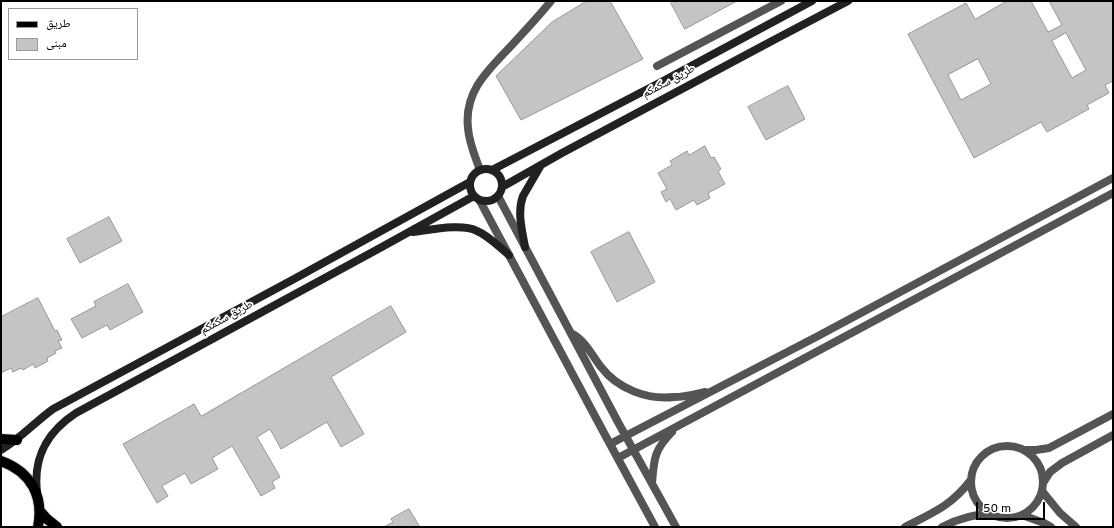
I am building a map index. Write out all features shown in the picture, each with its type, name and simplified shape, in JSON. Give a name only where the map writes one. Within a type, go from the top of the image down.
[{"type":"main road","name":"طريق سكمكم","points":[[492,170],[812,1]]},
{"type":"main road","name":"طريق سكمكم","points":[[502,187],[763,45],[848,1]]},
{"type":"main road","points":[[524,247],[520,217],[521,201],[542,164]]},
{"type":"main road","points":[[480,170],[492,170],[499,175],[502,187],[498,196],[489,202],[477,198],[470,190],[470,182],[473,174],[480,170]]},
{"type":"main road","name":"طريق سكمكم","points":[[1,450],[17,440],[53,409],[287,283],[470,182]]},
{"type":"main road","name":"طريق سكمكم","points":[[37,494],[36,470],[43,447],[57,427],[67,419],[408,232],[477,198]]},
{"type":"main road","points":[[408,232],[459,227],[472,228],[482,233],[509,255]]},
{"type":"main road","points":[[1,439],[17,440]]},
{"type":"main road","points":[[1,461],[13,466],[23,474],[37,494],[40,511],[38,527]]},
{"type":"main road","points":[[40,511],[57,527]]},
{"type":"street","points":[[480,170],[469,137],[468,128],[469,108],[475,89],[486,72],[551,1]]},
{"type":"street","points":[[657,66],[781,1]]},
{"type":"street","points":[[610,444],[818,336],[1113,178]]},
{"type":"street","points":[[618,458],[1113,193]]},
{"type":"street","points":[[498,196],[524,247],[676,527]]},
{"type":"street","points":[[477,198],[655,527]]},
{"type":"street","points":[[570,332],[582,340],[600,366],[610,377],[622,386],[637,393],[656,397],[674,398],[715,390]]},
{"type":"street","points":[[1023,449],[1036,450],[1049,448],[1113,414]]},
{"type":"street","points":[[652,483],[657,450],[678,426]]},
{"type":"street","points":[[1076,527],[1048,500],[1042,487],[1040,467],[1030,454],[1023,449],[1007,445],[999,446],[984,453],[974,465],[970,481],[971,489],[983,510],[998,517],[1014,518],[1029,511],[1034,506],[1039,499],[1042,487],[1050,472],[1062,463],[1113,435]]},
{"type":"street","points":[[905,527],[955,499],[970,481]]},
{"type":"street","points":[[942,527],[966,517],[978,514],[990,514]]},
{"type":"street","points":[[1022,515],[1051,527]]},
{"type":"building","points":[[587,1],[610,1],[643,59],[521,120],[496,76],[552,22]]},
{"type":"building","points":[[670,1],[737,1],[685,29]]},
{"type":"building","points":[[1007,1],[1031,1],[1048,32],[1062,25],[1049,1],[1113,1],[1113,81],[1105,85],[1109,93],[1087,105],[1089,109],[1047,132],[1041,122],[974,158],[908,34],[966,3],[975,19]],"holes":[[[1066,33],[1086,70],[1072,78],[1052,41]],[[978,59],[991,84],[961,100],[948,75]]]},
{"type":"building","points":[[788,86],[805,119],[766,140],[748,107]]},
{"type":"building","points":[[705,146],[711,158],[714,157],[721,169],[718,171],[725,184],[708,193],[710,198],[697,205],[694,200],[676,210],[670,199],[666,202],[661,192],[667,189],[658,173],[672,165],[670,161],[687,151],[689,155]]},
{"type":"building","points":[[109,217],[122,241],[80,263],[67,239]]},
{"type":"building","points":[[629,232],[655,282],[617,302],[591,252]]},
{"type":"building","points":[[128,284],[143,312],[110,330],[107,325],[82,338],[71,319],[96,306],[94,302]]},
{"type":"building","points":[[38,298],[55,331],[57,330],[62,340],[58,341],[62,348],[55,351],[56,353],[47,358],[48,361],[35,368],[33,364],[23,370],[21,368],[13,372],[11,368],[1,373],[1,317]]},
{"type":"building","points":[[391,306],[406,332],[331,377],[364,434],[341,447],[327,422],[281,449],[270,429],[257,437],[280,477],[272,482],[275,488],[261,496],[232,446],[212,458],[218,469],[191,484],[185,473],[162,486],[168,496],[157,503],[123,444],[194,404],[201,416]]},
{"type":"building","points":[[409,509],[420,527],[384,527],[393,522],[391,519]]}]
